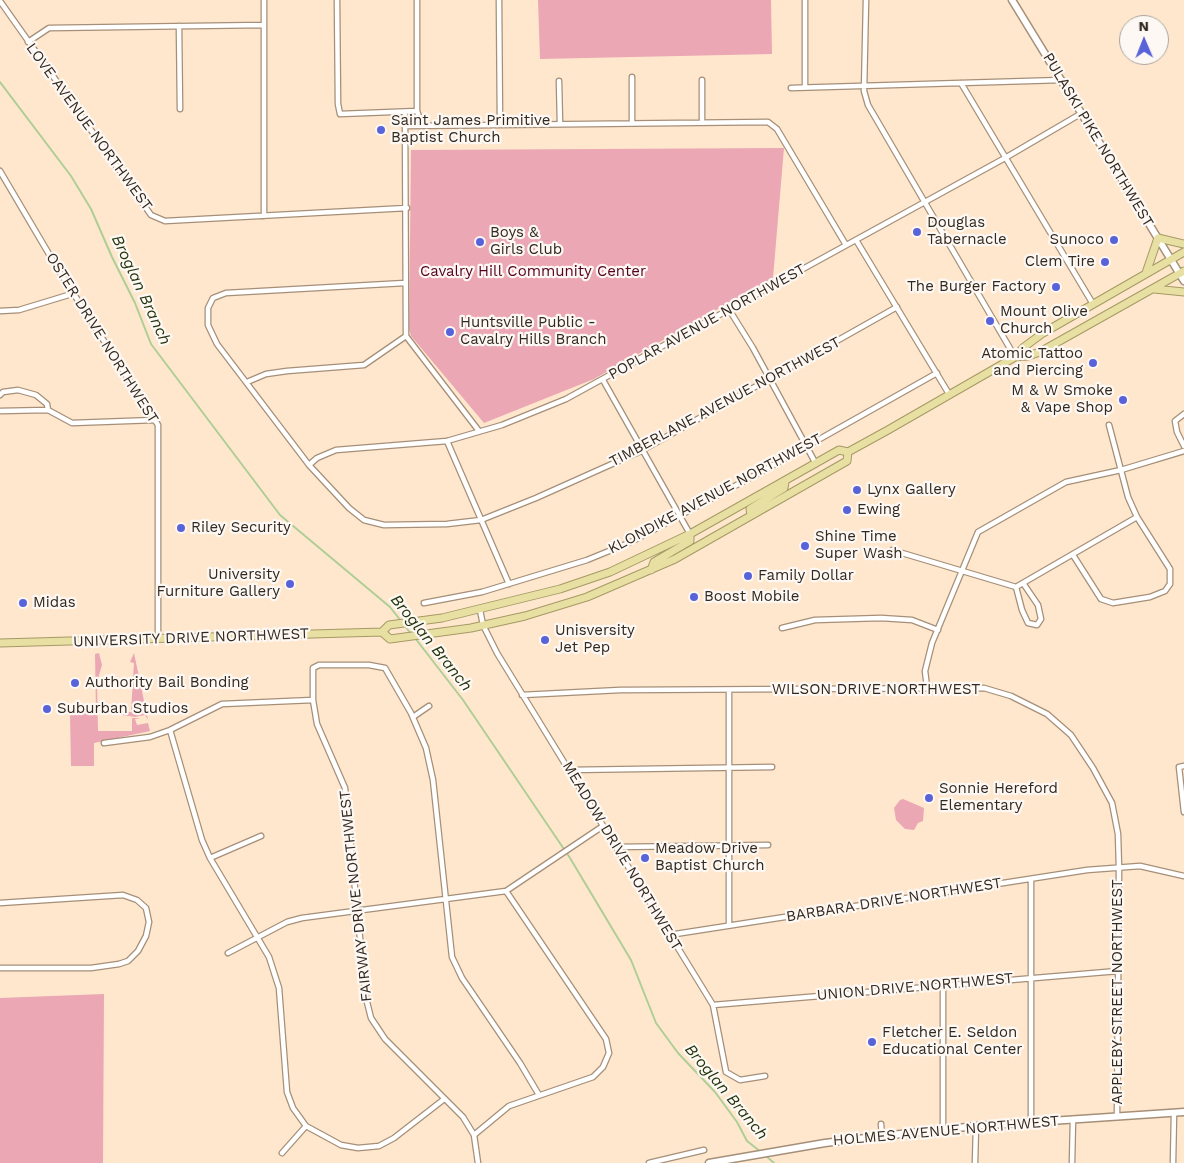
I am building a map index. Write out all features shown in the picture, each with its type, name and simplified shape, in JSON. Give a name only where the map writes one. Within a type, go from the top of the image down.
[{"type":"highway","points":[[1146,274],[1158,238],[1184,244]]},
{"type":"highway","name":"UNIVERSITY DRIVE NORTHWEST","points":[[1016,357],[1024,346],[1044,333],[1184,252]]},
{"type":"highway","name":"UNIVERSITY DRIVE NORTHWEST","points":[[382,632],[389,625],[424,621],[480,610],[540,596],[593,578],[690,534],[839,450],[848,452],[1016,357],[1040,352],[1182,273]]},
{"type":"highway","points":[[1154,289],[1184,292]]},
{"type":"highway","name":"UNIVERSITY DRIVE NORTHWEST","points":[[0,643],[382,632],[390,639],[483,625],[525,616],[587,597],[675,559],[847,461],[848,452]]},
{"type":"highway","points":[[752,515],[750,510],[754,505],[784,488],[785,482]]},
{"type":"highway","points":[[651,570],[654,562],[690,541],[690,534]]},
{"type":"main road","name":"PULASKI PIKE NORTHWEST","points":[[1012,0],[1171,259],[1182,273],[1184,281]]},
{"type":"main road","name":"HOLMES AVENUE NORTHWEST","points":[[708,1163],[784,1149],[943,1129],[1184,1112]]},
{"type":"street","points":[[264,0],[264,216]]},
{"type":"street","points":[[337,0],[338,104],[340,114],[417,111]]},
{"type":"street","points":[[416,0],[417,111],[422,125]]},
{"type":"street","points":[[499,0],[500,124]]},
{"type":"street","points":[[804,87],[805,0]]},
{"type":"street","points":[[866,0],[864,86],[868,105],[1016,357]]},
{"type":"street","name":"LOVE AVENUE NORTHWEST","points":[[0,1],[151,215],[165,221],[407,208]]},
{"type":"street","points":[[28,42],[49,28],[264,25]]},
{"type":"street","points":[[179,26],[180,109]]},
{"type":"street","points":[[632,77],[632,123]]},
{"type":"street","points":[[702,80],[702,122]]},
{"type":"street","points":[[792,88],[1062,80]]},
{"type":"street","points":[[559,81],[560,124]]},
{"type":"street","points":[[961,83],[1093,304]]},
{"type":"street","points":[[405,112],[407,126],[406,336],[480,431]]},
{"type":"street","name":"POPLAR AVENUE NORTHWEST","points":[[310,465],[317,458],[336,450],[448,441],[529,414],[603,380],[730,311],[1082,113]]},
{"type":"street","points":[[407,126],[768,122],[776,129],[846,245]]},
{"type":"street","name":"OSTER DRIVE NORTHWEST","points":[[0,171],[59,271],[75,293],[158,426],[158,638]]},
{"type":"street","points":[[856,240],[949,394]]},
{"type":"street","name":"TIMBERLANE AVENUE NORTHWEST","points":[[405,282],[226,293],[213,298],[208,308],[208,325],[217,344],[310,465],[349,508],[364,520],[384,525],[447,524],[481,520],[641,451],[897,307]]},
{"type":"street","points":[[0,311],[18,310],[75,293]]},
{"type":"street","points":[[730,311],[770,378],[816,464]]},
{"type":"street","points":[[248,382],[266,374],[364,365],[406,336]]},
{"type":"street","name":"KLONDIKE AVENUE NORTHWEST","points":[[424,603],[482,592],[587,560],[631,542],[898,396],[936,373]]},
{"type":"street","points":[[603,380],[641,451],[690,534]]},
{"type":"street","points":[[0,395],[3,392],[18,390],[36,395],[47,404],[48,410]]},
{"type":"street","points":[[0,411],[48,410],[72,423],[155,420]]},
{"type":"street","points":[[1184,414],[1175,421],[1177,432],[1184,446]]},
{"type":"street","points":[[1073,555],[1101,599],[1113,603],[1150,597],[1164,591],[1170,584],[1170,569],[1137,517],[1128,497],[1109,425]]},
{"type":"street","points":[[448,441],[509,584]]},
{"type":"street","points":[[927,688],[925,671],[938,630],[978,532],[1066,482],[1121,470],[1184,451]]},
{"type":"street","points":[[892,550],[962,572],[1016,586],[1137,517]]},
{"type":"street","points":[[1016,586],[1022,610],[1028,623],[1037,625],[1041,619],[1038,606],[1023,583]]},
{"type":"street","name":"MEADOW DRIVE NORTHWEST","points":[[480,610],[483,625],[522,694],[713,1005],[726,1072],[740,1080],[765,1076]]},
{"type":"street","points":[[782,628],[816,620],[881,618],[912,620],[938,630]]},
{"type":"street","name":"FAIRWAY DRIVE NORTHWEST","points":[[412,717],[385,668],[326,665],[313,668],[312,700],[317,724],[345,788],[366,998],[371,1018],[385,1039],[463,1118],[474,1135],[478,1163]]},
{"type":"street","name":"WILSON DRIVE NORTHWEST","points":[[522,694],[620,690],[984,688],[1011,696],[1047,714],[1071,735],[1093,768],[1112,803],[1118,834],[1120,868]]},
{"type":"street","points":[[729,690],[729,925]]},
{"type":"street","points":[[104,744],[150,737],[170,730],[222,704],[312,700]]},
{"type":"street","points":[[430,706],[412,717],[426,748],[433,780],[452,957],[462,978],[536,1087],[539,1095]]},
{"type":"street","points":[[170,730],[202,840],[210,858],[269,958],[279,988],[287,1092],[293,1108],[306,1126],[341,1145],[358,1148],[379,1146],[394,1138],[444,1100]]},
{"type":"street","points":[[569,770],[772,766]]},
{"type":"street","points":[[1182,767],[1184,812]]},
{"type":"street","points":[[228,953],[287,922],[506,891],[603,826]]},
{"type":"street","points":[[210,858],[261,836]]},
{"type":"street","points":[[616,847],[768,845]]},
{"type":"street","name":"BARBARA DRIVE NORTHWEST","points":[[670,935],[1087,870],[1140,866],[1184,876]]},
{"type":"street","name":"APPLEBY STREET NORTHWEST","points":[[1118,1117],[1120,868]]},
{"type":"street","points":[[1031,880],[1031,1122]]},
{"type":"street","points":[[474,1135],[509,1106],[593,1077],[603,1067],[609,1053],[606,1039],[506,891]]},
{"type":"street","points":[[0,903],[122,895],[137,900],[146,908],[149,922],[146,936],[138,951],[128,962],[111,967],[0,968]]},
{"type":"street","name":"UNION DRIVE NORTHWEST","points":[[713,1005],[943,984],[1118,971]]},
{"type":"street","points":[[943,984],[943,1129]]},
{"type":"street","points":[[1173,1163],[1174,1112]]},
{"type":"street","points":[[1072,1163],[1073,1120]]},
{"type":"street","points":[[880,1124],[882,1136]]},
{"type":"street","points":[[282,1153],[306,1126]]},
{"type":"street","points":[[975,1163],[976,1126]]},
{"type":"street","points":[[649,1163],[704,1150]]},
{"type":"green space","points":[[538,0],[771,0],[772,54],[540,59]]},
{"type":"green space","name":"Cavalry Hill Community Center","points":[[784,148],[773,278],[594,379],[484,423],[411,336],[409,329],[411,150]]},
{"type":"green space","points":[[99,653],[102,665],[97,682],[98,731],[132,731],[132,718],[141,718],[135,719],[137,725],[148,723],[150,731],[94,743],[94,766],[71,766],[70,714],[96,713],[95,654]]},
{"type":"green space","points":[[134,653],[148,720],[145,715],[135,717],[122,715],[122,712],[131,712],[134,663],[130,662]]},
{"type":"green space","points":[[903,799],[924,808],[923,821],[918,823],[914,830],[905,829],[896,820],[894,808]]},
{"type":"green space","points":[[104,994],[103,1163],[0,1163],[0,998]]},
{"type":"waterway","name":"Broglan Branch","points":[[0,82],[71,176],[91,209],[135,303],[151,344],[280,515],[390,607],[401,621]]},
{"type":"waterway","name":"Broglan Branch","points":[[404,625],[412,635]]},
{"type":"waterway","name":"Broglan Branch","points":[[415,638],[463,700],[570,858],[631,960],[656,1023],[678,1053],[715,1092],[737,1122],[747,1141],[761,1152]]},
{"type":"waterway","name":"Broglan Branch","points":[[765,1155],[774,1163]]},
{"type":"place","name":"Saint James Primitive Baptist Church","points":[[381,130]]},
{"type":"place","name":"Douglas Tabernacle","points":[[917,232]]},
{"type":"place","name":"Sunoco","points":[[1114,240]]},
{"type":"place","name":"Boys & Girls Club","points":[[480,242]]},
{"type":"place","name":"Clem Tire","points":[[1105,262]]},
{"type":"place","name":"The Burger Factory","points":[[1056,287]]},
{"type":"place","name":"Mount Olive Church","points":[[990,321]]},
{"type":"place","name":"Huntsville Public - Cavalry Hills Branch","points":[[450,332]]},
{"type":"place","name":"Atomic Tattoo and Piercing","points":[[1093,363]]},
{"type":"place","name":"M & W Smoke & Vape Shop","points":[[1123,400]]},
{"type":"place","name":"Lynx Gallery","points":[[857,490]]},
{"type":"place","name":"Ewing","points":[[847,510]]},
{"type":"place","name":"Riley Security","points":[[181,528]]},
{"type":"place","name":"Shine Time Super Wash","points":[[805,546]]},
{"type":"place","name":"Family Dollar","points":[[748,576]]},
{"type":"place","name":"University Furniture Gallery","points":[[290,584]]},
{"type":"place","name":"Boost Mobile","points":[[694,597]]},
{"type":"place","name":"Midas","points":[[23,603]]},
{"type":"place","name":"Unisversity Jet Pep","points":[[545,640]]},
{"type":"place","name":"Authority Bail Bonding","points":[[75,683]]},
{"type":"place","name":"Suburban Studios","points":[[47,709]]},
{"type":"place","name":"Sonnie Hereford Elementary","points":[[929,798]]},
{"type":"place","name":"Meadow Drive Baptist Church","points":[[645,858]]},
{"type":"place","name":"Fletcher E. Seldon Educational Center","points":[[872,1042]]}]
